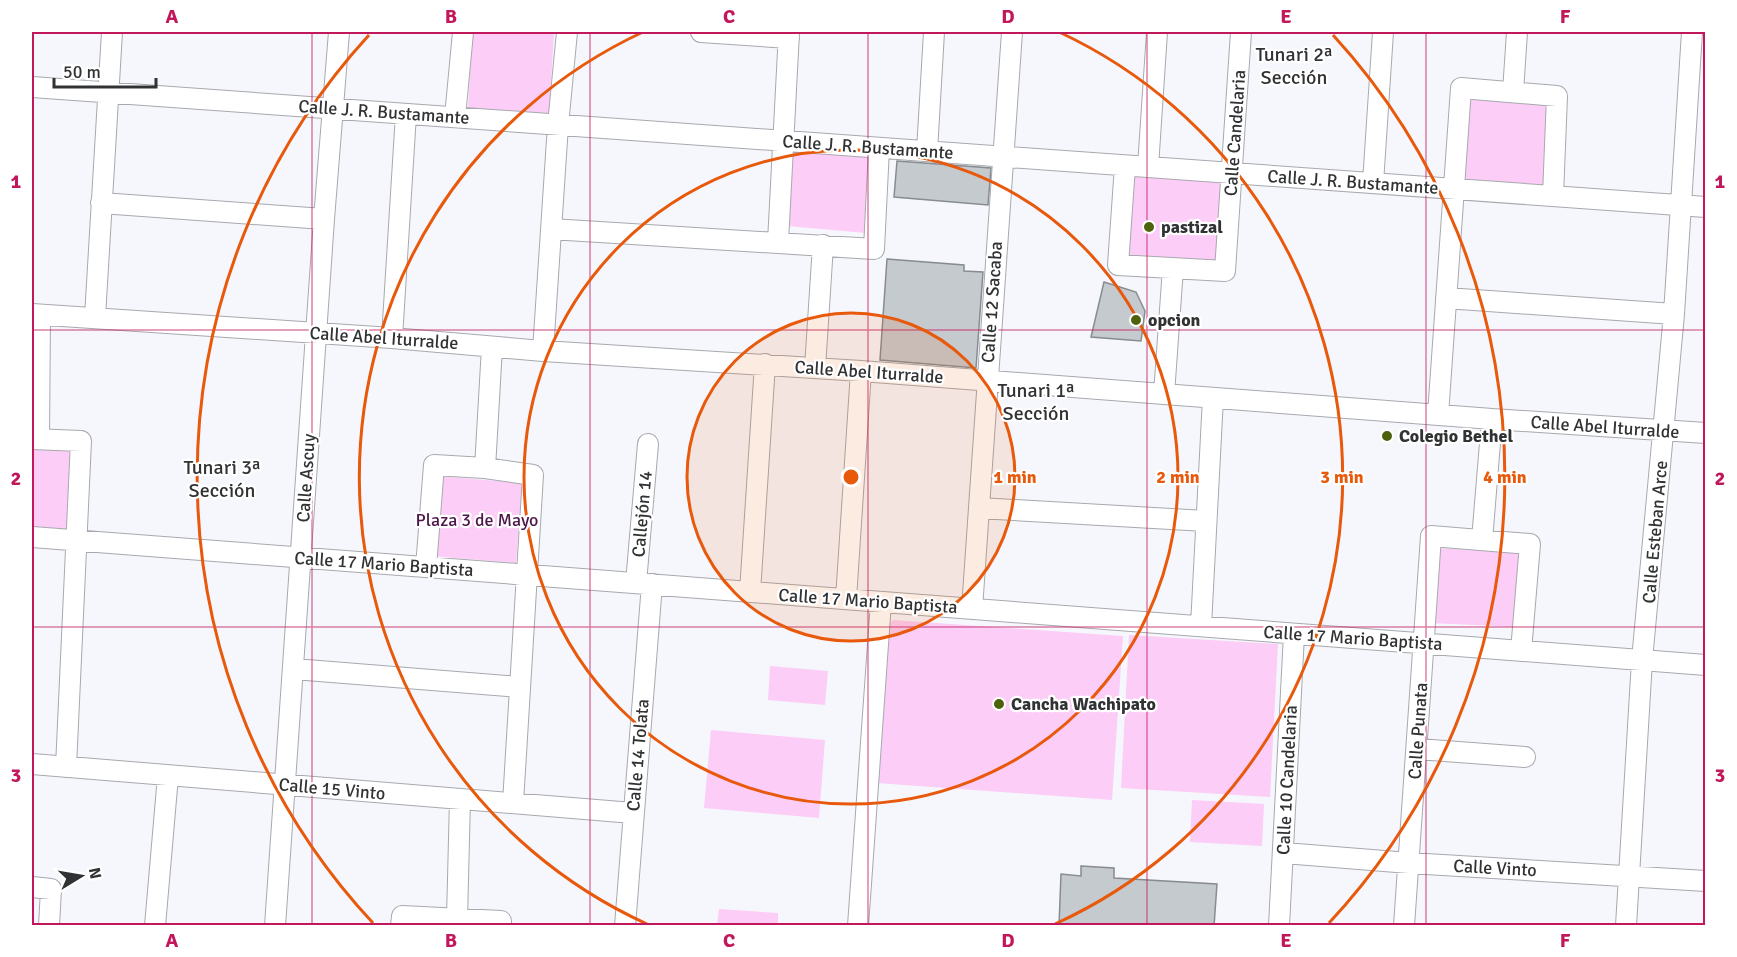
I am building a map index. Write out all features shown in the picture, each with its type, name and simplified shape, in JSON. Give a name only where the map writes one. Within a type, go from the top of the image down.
[{"type":"street","points":[[95,317],[112,32]]},
{"type":"street","name":"Calle Ascuy","points":[[275,926],[339,32]]},
{"type":"street","points":[[455,117],[463,32]]},
{"type":"street","points":[[543,351],[558,125],[567,32]]},
{"type":"street","points":[[700,32],[789,34],[778,242]]},
{"type":"street","points":[[927,152],[934,32]]},
{"type":"street","name":"Calle 12 Sacaba","points":[[972,609],[1012,32]]},
{"type":"street","points":[[1148,167],[1157,32]]},
{"type":"street","name":"Calle Candelaria","points":[[1173,268],[1225,271],[1241,32]]},
{"type":"street","points":[[1373,183],[1383,32]]},
{"type":"street","points":[[1513,92],[1516,32]]},
{"type":"street","name":"Calle Esteban Arce","points":[[1626,926],[1642,660],[1674,314],[1692,32]]},
{"type":"street","name":"Calle J. R. Bustamante","points":[[32,87],[1706,207]]},
{"type":"street","points":[[1438,415],[1461,88],[1557,96],[1553,196]]},
{"type":"street","points":[[392,338],[406,114]]},
{"type":"street","points":[[551,229],[874,249],[879,148]]},
{"type":"street","points":[[1125,166],[1118,265],[1173,268],[1164,394]]},
{"type":"street","points":[[101,203],[324,219]]},
{"type":"street","points":[[815,368],[823,245]]},
{"type":"street","points":[[1446,298],[1674,314]]},
{"type":"street","points":[[36,315],[35,439],[81,441],[66,767]]},
{"type":"street","name":"Calle Abel Iturralde","points":[[36,315],[95,317],[392,338],[543,351],[861,370],[1438,415],[1706,433]]},
{"type":"street","points":[[485,468],[492,347]]},
{"type":"street","points":[[750,592],[765,364]]},
{"type":"street","points":[[846,599],[861,370]]},
{"type":"street","points":[[1201,626],[1213,398]]},
{"type":"street","points":[[1492,419],[1482,540],[1530,544],[1521,651]]},
{"type":"street","name":"Callejón 14","points":[[644,584],[648,444]]},
{"type":"street","points":[[426,567],[434,465],[485,468],[533,475],[513,803]]},
{"type":"street","points":[[980,508],[1206,521]]},
{"type":"street","name":"Calle Punata","points":[[1404,926],[1431,536],[1482,540]]},
{"type":"street","name":"Calle 17 Mario Baptista","points":[[32,537],[1706,665]]},
{"type":"street","name":"Calle 14 Tolata","points":[[625,926],[644,584]]},
{"type":"street","points":[[858,926],[881,602]]},
{"type":"street","name":"Calle 10 Candelaria","points":[[1279,926],[1294,634]]},
{"type":"street","points":[[294,669],[520,687]]},
{"type":"street","points":[[1418,749],[1525,757]]},
{"type":"street","name":"Calle 15 Vinto","points":[[32,764],[633,813]]},
{"type":"street","points":[[155,926],[168,776]]},
{"type":"street","points":[[456,919],[460,799]]},
{"type":"street","name":"Calle Vinto","points":[[1284,853],[1706,881]]},
{"type":"street","points":[[32,887],[51,889],[49,926]]},
{"type":"street","points":[[401,926],[402,916],[501,921],[501,926]]},
{"type":"green space","points":[[472,32],[554,33],[549,115],[468,110]]},
{"type":"green space","points":[[1468,98],[1550,105],[1544,188],[1462,181]]},
{"type":"green space","points":[[794,146],[873,153],[866,233],[787,226]]},
{"type":"green space","points":[[1134,175],[1223,183],[1215,263],[1128,256]]},
{"type":"green space","points":[[32,445],[77,448],[71,535],[32,533]]},
{"type":"green space","name":"Plaza 3 de Mayo","points":[[437,476],[522,483],[516,563],[431,556]]},
{"type":"green space","points":[[1434,548],[1520,552],[1517,627],[1430,623]]},
{"type":"green space","name":"Cancha Wachipato","points":[[893,620],[1123,636],[1112,800],[877,783],[887,626]]},
{"type":"green space","points":[[1129,635],[1278,644],[1270,797],[1121,788]]},
{"type":"green space","points":[[770,666],[828,671],[825,705],[768,700]]},
{"type":"green space","points":[[711,730],[825,740],[819,818],[704,808]]},
{"type":"green space","points":[[1192,800],[1264,804],[1262,846],[1190,842]]},
{"type":"green space","points":[[719,909],[778,913],[778,925],[717,925]]},
{"type":"building","points":[[897,161],[991,168],[988,205],[894,197]]},
{"type":"building","points":[[887,259],[964,265],[964,271],[983,272],[976,368],[880,360]]},
{"type":"building","points":[[1104,282],[1136,292],[1145,311],[1141,341],[1091,337]]},
{"type":"building","points":[[1081,866],[1114,868],[1114,878],[1217,884],[1214,926],[1059,926],[1061,874],[1081,876]]},
{"type":"place","name":"pastizal","points":[[1149,227]]},
{"type":"place","name":"opcion","points":[[1136,320]]},
{"type":"place","name":"Colegio Bethel","points":[[1387,436]]},
{"type":"place","name":"Cancha Wachipato","points":[[999,704]]},
{"type":"district","name":"Tunari 2ª Sección","points":[[1294,66]]},
{"type":"district","name":"Tunari 1ª Sección","points":[[1036,402]]},
{"type":"district","name":"Tunari 3ª Sección","points":[[222,478]]}]
